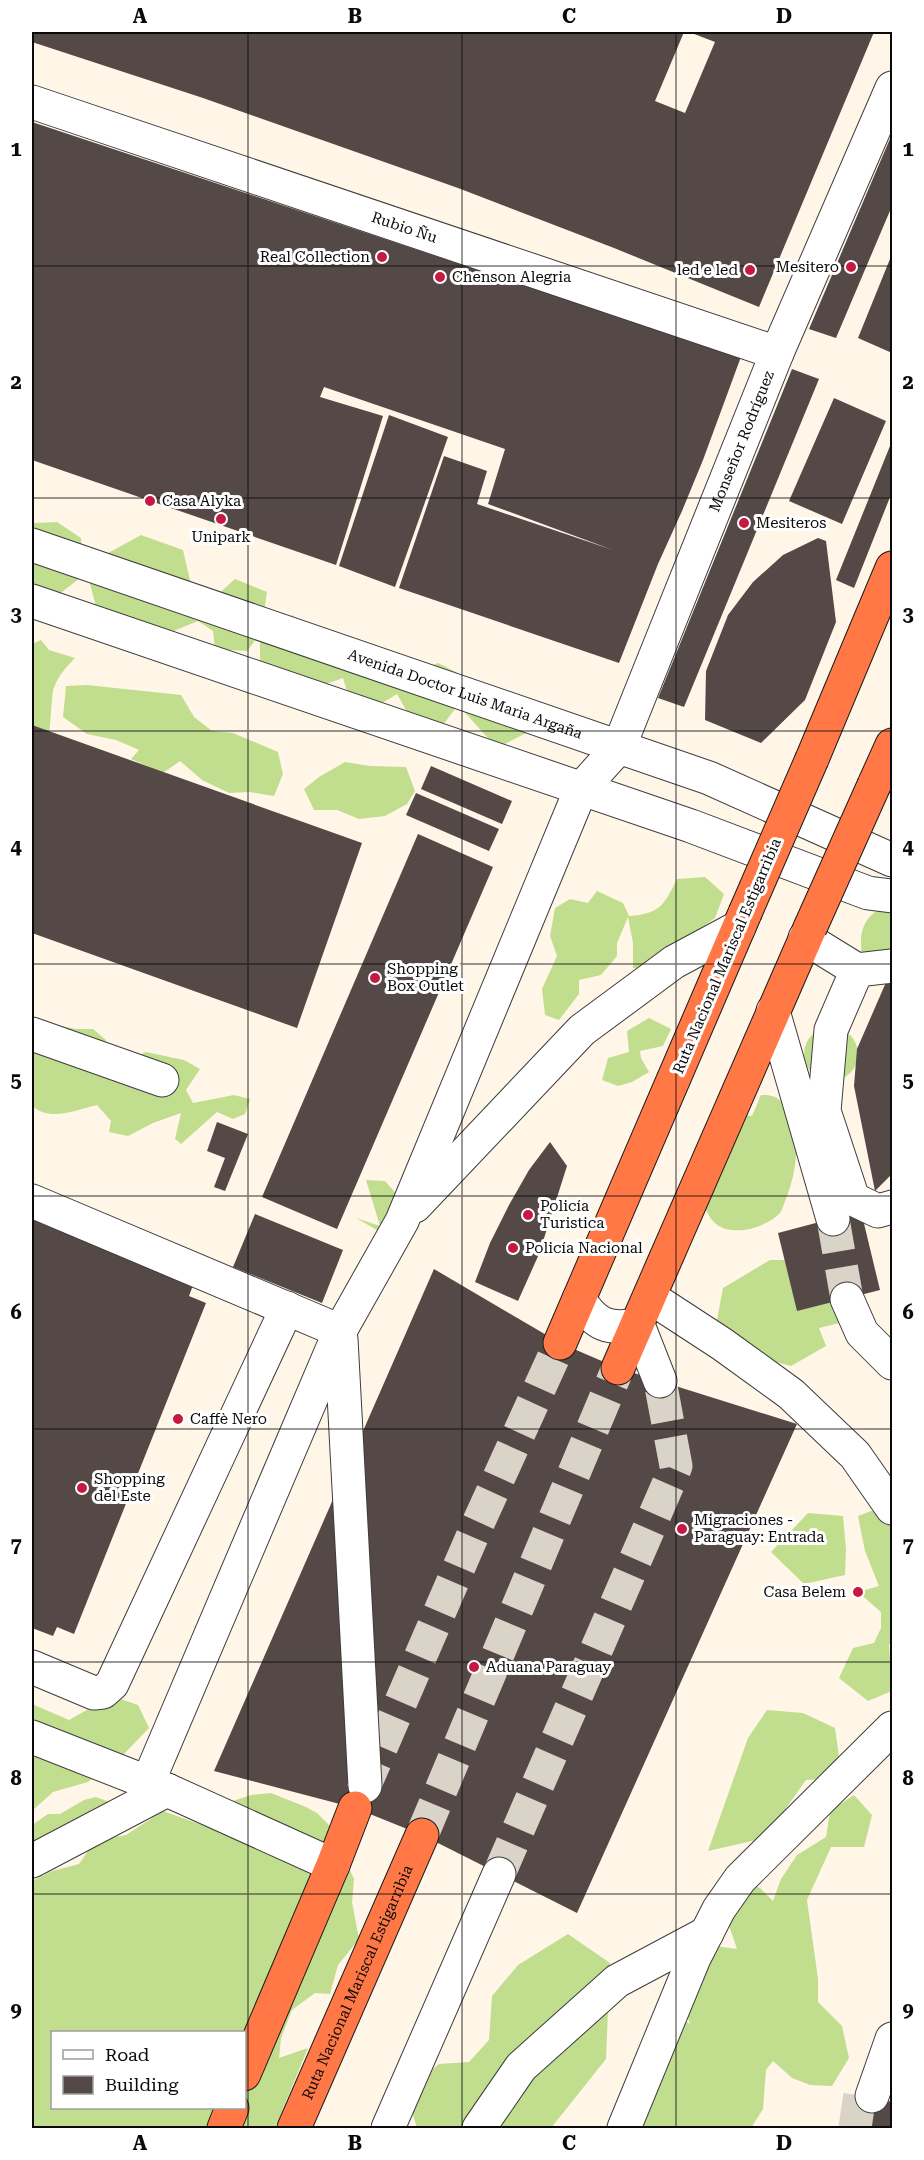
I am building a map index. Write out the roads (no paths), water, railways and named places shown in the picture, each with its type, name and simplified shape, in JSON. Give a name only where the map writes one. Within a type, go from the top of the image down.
[{"type":"highway","name":"Ruta Nacional Mariscal Estigarribia","points":[[560,1343],[892,568]]},
{"type":"highway","points":[[618,1368],[772,1011],[892,745]]},
{"type":"highway","points":[[246,2069],[360,1797]]},
{"type":"highway","name":"Ruta Nacional Mariscal Estigarribia","points":[[294,2128],[422,1835]]},
{"type":"highway","points":[[224,2128],[232,2109]]},
{"type":"street","name":"Monseñor Rodríguez","points":[[402,1221],[581,789],[619,747],[777,353],[892,88]]},
{"type":"street","name":"Rubio Ñu","points":[[32,102],[777,353]]},
{"type":"street","name":"Avenida Doctor Luis Maria Argaña","points":[[32,545],[709,778],[892,860]]},
{"type":"street","points":[[32,601],[691,826],[868,893],[892,896]]},
{"type":"street","points":[[32,1862],[158,1786],[340,1331],[402,1221],[582,1030],[674,962],[742,920]]},
{"type":"street","points":[[808,933],[857,970],[892,966]]},
{"type":"street","points":[[857,970],[831,1030],[824,1111],[853,1199],[878,1211],[892,1207]]},
{"type":"street","points":[[772,1011],[833,1219]]},
{"type":"street","points":[[32,1034],[162,1080]]},
{"type":"street","points":[[32,1201],[340,1331]]},
{"type":"street","points":[[579,1299],[588,1314],[603,1325],[621,1328],[644,1311]]},
{"type":"street","points":[[847,1299],[862,1333],[892,1361]]},
{"type":"street","points":[[32,1667],[93,1693],[103,1692],[112,1684],[287,1308]]},
{"type":"street","points":[[644,1311],[660,1381]]},
{"type":"street","points":[[644,1311],[722,1344],[791,1394],[855,1455],[892,1508]]},
{"type":"street","points":[[340,1331],[360,1797]]},
{"type":"street","points":[[624,2128],[694,1958],[719,1910],[741,1880],[892,1728]]},
{"type":"street","points":[[32,1737],[158,1786],[333,1865]]},
{"type":"street","points":[[388,2128],[499,1874]]},
{"type":"street","points":[[479,2128],[521,2067],[617,1981],[707,1933]]},
{"type":"street","points":[[872,2096],[892,2039]]},
{"type":"tunnel","points":[[833,1219],[847,1299]]},
{"type":"tunnel","points":[[362,1792],[475,1530],[560,1343]]},
{"type":"tunnel","points":[[422,1835],[618,1368]]},
{"type":"tunnel","points":[[499,1874],[676,1466],[660,1381]]},
{"type":"tunnel","points":[[855,2128],[860,2094],[872,2096]]},
{"type":"place","name":"Real Collection","points":[[382,257]]},
{"type":"place","name":"Mesitero","points":[[851,267]]},
{"type":"place","name":"led e led","points":[[750,270]]},
{"type":"place","name":"Chenson Alegria","points":[[440,277]]},
{"type":"place","name":"Casa Alyka","points":[[150,501]]},
{"type":"place","name":"Unipark","points":[[221,519]]},
{"type":"place","name":"Mesiteros","points":[[744,523]]},
{"type":"place","name":"Shopping Box Outlet","points":[[375,978]]},
{"type":"place","name":"Policía Turistica","points":[[528,1215]]},
{"type":"place","name":"Policía Nacional","points":[[513,1248]]},
{"type":"place","name":"Caffè Nero","points":[[178,1419]]},
{"type":"place","name":"Shopping del Este","points":[[82,1488]]},
{"type":"place","name":"Migraciones - Paraguay: Entrada","points":[[682,1529]]},
{"type":"place","name":"Casa Belem","points":[[858,1592]]},
{"type":"place","name":"Aduana Paraguay","points":[[474,1667]]}]
